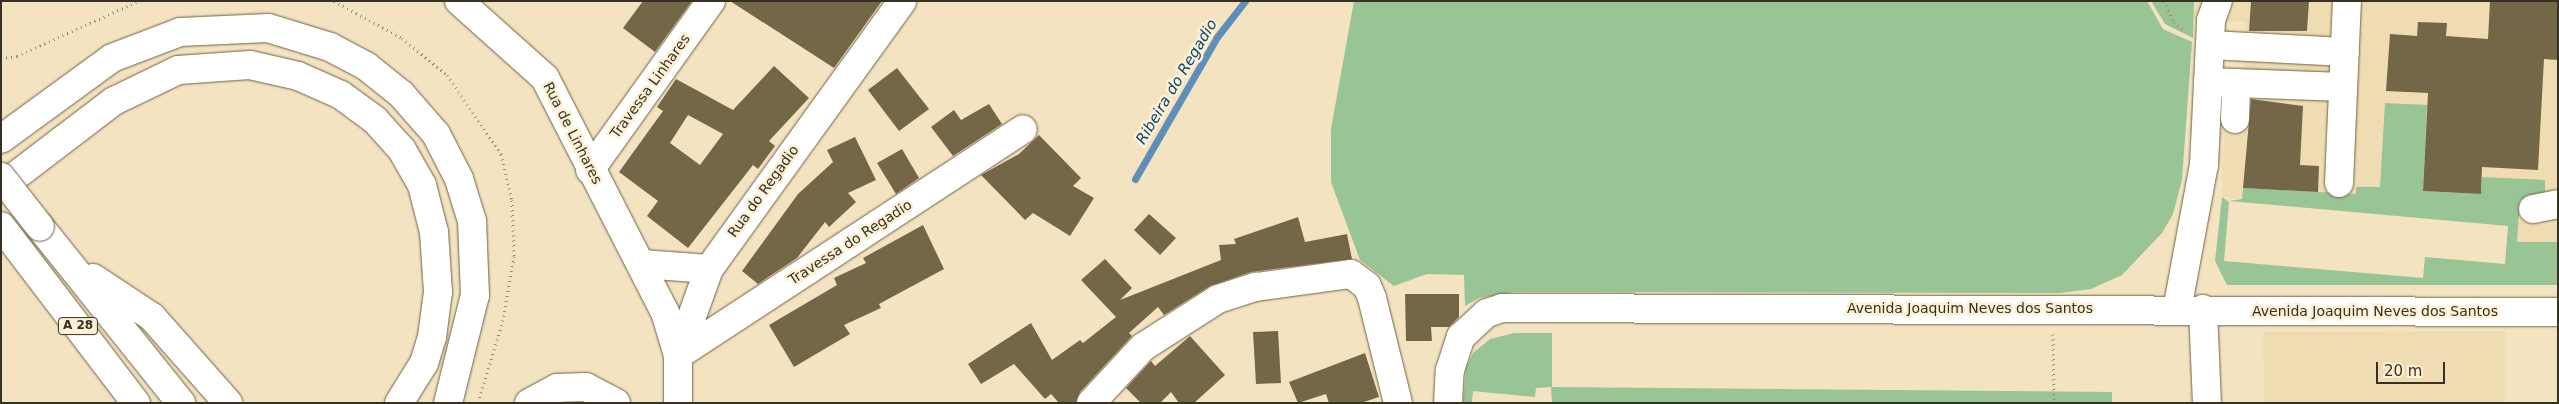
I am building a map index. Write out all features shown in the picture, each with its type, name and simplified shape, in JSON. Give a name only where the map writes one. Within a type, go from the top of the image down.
[{"type":"main road","name":"Rua de Linhares","points":[[459,1],[545,78],[590,170],[642,264],[665,312],[678,355]]},
{"type":"main road","name":"Travessa Linhares","points":[[590,170],[711,1]]},
{"type":"main road","name":"Rua do Regadio","points":[[678,403],[678,355],[708,269],[902,1]]},
{"type":"main road","points":[[2207,403],[2190,309],[2204,165],[2210,42],[2218,1]]},
{"type":"main road","points":[[2339,183],[2347,1]]},
{"type":"main road","points":[[1,139],[112,58],[180,32],[224,26],[268,28],[330,47],[366,66],[401,94],[436,134],[459,178],[472,221],[476,296],[448,403]]},
{"type":"main road","points":[[2210,42],[2344,52]]},
{"type":"main road","points":[[1,187],[114,101],[178,70],[250,65],[298,76],[342,95],[375,120],[402,150],[422,185],[434,232],[438,292],[432,338],[424,363],[399,403]]},
{"type":"main road","points":[[2208,82],[2343,87]]},
{"type":"main road","points":[[2235,118],[2236,83]]},
{"type":"main road","name":"Travessa do Regadio","points":[[678,355],[1023,128]]},
{"type":"main road","name":"A 28","points":[[1,176],[181,403]]},
{"type":"main road","name":"A 28","points":[[1,226],[136,403]]},
{"type":"main road","points":[[642,264],[708,269]]},
{"type":"main road","points":[[73,265],[152,317],[228,403]]},
{"type":"main road","points":[[1091,403],[1143,347],[1218,299],[1265,285],[1351,274],[1367,286],[1372,298],[1398,403]]},
{"type":"main road","name":"Avenida Joaquim Neves dos Santos","points":[[1448,403],[1450,370],[1461,337],[1480,317],[1502,308],[2052,308],[2558,312]]},
{"type":"main road","points":[[529,403],[557,388],[586,388],[616,403]]},
{"type":"path","points":[[1,58],[17,56],[138,1]]},
{"type":"path","points":[[2164,1],[2174,22],[2210,42]]},
{"type":"path","points":[[2052,308],[2054,403]]},
{"type":"shaded area","points":[[2194,1],[2558,1],[2558,242],[2517,242],[2519,219],[2222,197],[2225,114],[2245,114],[2245,22],[2193,20]]},
{"type":"shaded area","points":[[2505,331],[2505,403],[2264,403],[2263,332]]},
{"type":"green space","points":[[1354,1],[2147,1],[2163,29],[2192,42],[2182,180],[2173,214],[2162,233],[2122,275],[2091,289],[2060,293],[1515,292],[1479,298],[1465,306],[1464,275],[1427,274],[1394,286],[1360,260],[1331,182],[1331,129]]},
{"type":"green space","points":[[2151,1],[2194,1],[2193,38],[2165,24]]},
{"type":"green space","points":[[2385,103],[2427,105],[2423,191],[2481,194],[2482,177],[2545,180],[2545,199],[2520,200],[2517,242],[2558,242],[2558,285],[2227,285],[2215,261],[2222,197],[2229,202],[2224,261],[2423,278],[2425,257],[2505,264],[2508,226],[2229,201],[2242,199],[2243,188],[2356,194],[2356,187],[2380,187]]},
{"type":"green space","points":[[1514,333],[1552,333],[1552,387],[2112,392],[2112,403],[1552,403],[1551,387],[1536,388],[1535,397],[1473,391],[1472,403],[1463,403],[1466,368],[1473,353],[1490,339]]},
{"type":"building","points":[[643,1],[692,1],[655,52],[623,28]]},
{"type":"building","points":[[730,1],[882,1],[834,68]]},
{"type":"building","points":[[2251,1],[2309,1],[2307,31],[2249,31]]},
{"type":"building","points":[[2490,1],[2558,1],[2558,60],[2544,59],[2538,170],[2482,167],[2481,194],[2423,191],[2428,93],[2386,91],[2390,34],[2417,36],[2418,22],[2447,23],[2446,36],[2488,39]]},
{"type":"building","points":[[774,66],[809,98],[769,141],[775,146],[758,169],[753,165],[688,248],[647,216],[658,201],[619,172],[663,111],[657,107],[676,79],[733,110]],"holes":[[[688,115],[723,134],[700,165],[670,143]]]},
{"type":"building","points":[[897,68],[929,109],[899,131],[868,90]]},
{"type":"building","points":[[2251,99],[2303,106],[2300,165],[2319,166],[2318,192],[2243,188]]},
{"type":"building","points":[[989,104],[1002,124],[953,156],[931,127],[954,110],[961,120]]},
{"type":"building","points":[[1039,135],[1081,178],[1073,186],[1094,198],[1070,236],[1033,213],[1025,220],[981,175],[1019,154]]},
{"type":"building","points":[[855,137],[876,180],[848,193],[856,202],[829,227],[825,222],[797,258],[758,284],[742,271],[798,194],[833,162],[827,150]]},
{"type":"building","points":[[902,149],[919,178],[896,194],[877,163]]},
{"type":"building","points":[[1149,214],[1176,238],[1160,255],[1134,230]]},
{"type":"building","points":[[1298,217],[1305,242],[1347,234],[1352,259],[1251,272],[1210,286],[1164,315],[1158,307],[1129,333],[1132,336],[1080,392],[1076,403],[1059,403],[1051,394],[1045,399],[1014,364],[981,384],[968,364],[1031,323],[1052,360],[1080,340],[1083,343],[1116,317],[1081,280],[1105,259],[1132,288],[1120,300],[1221,260],[1219,245],[1236,244],[1234,239]]},
{"type":"building","points":[[923,225],[944,269],[879,304],[881,308],[844,325],[850,334],[794,367],[769,325],[837,285],[834,278],[866,263],[863,258]]},
{"type":"building","points":[[1405,294],[1459,294],[1459,317],[1449,327],[1431,327],[1432,341],[1406,341]]},
{"type":"building","points":[[1278,331],[1281,383],[1256,384],[1253,332]]},
{"type":"building","points":[[1190,336],[1225,375],[1194,403],[1179,403],[1171,392],[1160,403],[1141,403],[1126,388],[1151,361],[1155,366]]},
{"type":"building","points":[[1365,353],[1379,397],[1361,403],[1329,403],[1326,394],[1298,403],[1289,382]]},
{"type":"waterway","name":"Ribeira do Regadio","points":[[1135,179],[1217,37],[1245,1]]}]
